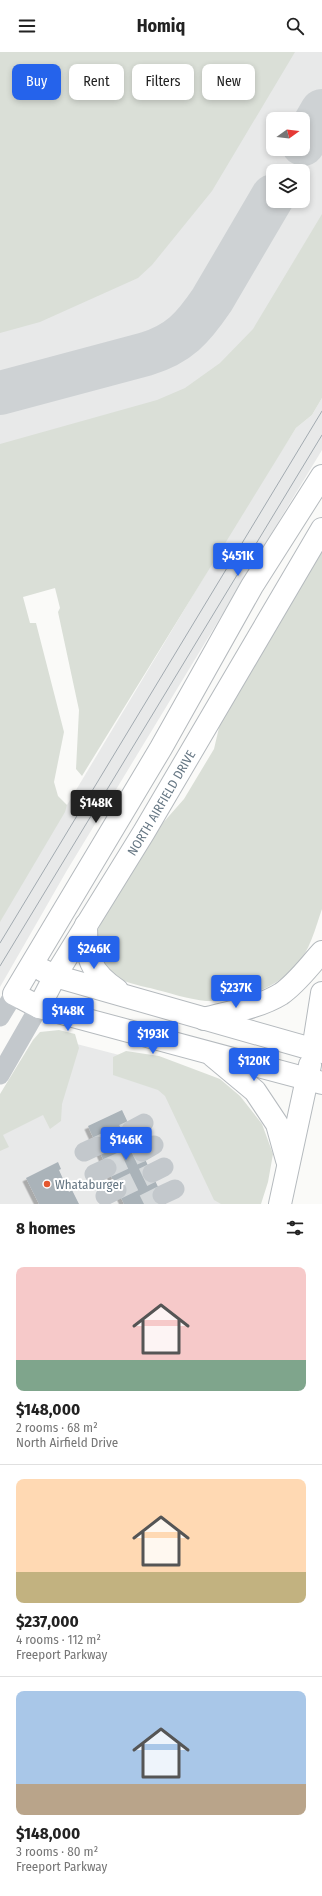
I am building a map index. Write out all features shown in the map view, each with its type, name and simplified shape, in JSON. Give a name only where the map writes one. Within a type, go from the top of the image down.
[{"type":"main road","name":"NORTH AIRFIELD DRIVE","points":[[14,994],[161,748],[252,586],[322,476]]},
{"type":"main road","name":"NORTH AIRFIELD DRIVE","points":[[39,1007],[55,976],[144,832],[322,529]]},
{"type":"main road","points":[[86,925],[86,943],[89,960],[97,975],[124,996]]},
{"type":"main road","points":[[204,1019],[249,1007],[281,994],[294,983],[322,952]]},
{"type":"main road","points":[[32,966],[55,976],[317,1051]]},
{"type":"main road","points":[[280,1204],[288,1163],[315,1081],[322,993]]},
{"type":"main road","points":[[14,994],[39,1007],[315,1081]]},
{"type":"main road","points":[[209,1052],[255,1091],[277,1124],[288,1163]]},
{"type":"street","name":"NORTH AIRFIELD DRIVE","points":[[0,1017],[14,994]]},
{"type":"street","name":"NORTH AIRFIELD DRIVE","points":[[0,1076],[39,1007]]},
{"type":"shaded area","points":[[0,52],[322,52],[322,363],[0,557]]},
{"type":"shaded area","points":[[0,52],[295,52],[212,191],[152,265],[138,278],[40,322],[0,333]]},
{"type":"shaded area","points":[[322,214],[322,398],[312,415],[296,428],[82,776],[76,769],[79,710],[58,612],[60,608],[55,588],[23,597],[30,623],[36,623],[64,732],[54,782],[58,796],[67,805],[65,812],[0,922],[0,444],[157,400],[185,388],[220,363],[253,329]]},
{"type":"shaded area","points":[[322,398],[322,450],[66,872],[0,987],[0,921],[67,805],[252,497],[296,428],[312,415]]},
{"type":"shaded area","points":[[322,545],[322,909],[305,954],[295,967],[286,975],[266,988],[242,997],[218,1001],[193,999],[137,985],[109,974],[97,961],[92,943],[102,921],[154,833],[184,799],[214,749],[221,719]]},
{"type":"shaded area","points":[[59,1030],[75,1034],[79,1048],[62,1104],[61,1121],[50,1129],[43,1115],[3,1135],[9,1147],[0,1151],[0,1094],[33,1040],[40,1032]]},
{"type":"shaded area","points":[[42,1035],[208,1078],[258,1204],[0,1204],[0,1109]]},
{"type":"shaded area","points":[[126,1051],[159,1056],[220,1079],[240,1096],[262,1124],[273,1154],[268,1182],[261,1204],[221,1204],[214,1200],[165,1096],[158,1090],[113,1075],[113,1057]]},
{"type":"building","points":[[122,1110],[166,1204],[124,1204],[88,1126]]},
{"type":"building","name":"Whataburger","points":[[58,1162],[61,1169],[59,1170],[69,1192],[72,1190],[79,1204],[39,1204],[26,1178]]},
{"type":"taxiway","points":[[310,132],[322,111]]},
{"type":"taxiway","points":[[0,393],[146,354],[158,350],[176,340],[191,327],[212,300],[266,208]]},
{"type":"tunnel","points":[[97,1146],[131,1130]]},
{"type":"tunnel","points":[[107,1168],[142,1152]]},
{"type":"tunnel","points":[[117,1190],[152,1173]]},
{"type":"tunnel","points":[[144,1204],[162,1195]]},
{"type":"tram line","points":[[0,943],[322,411]]},
{"type":"tram line","points":[[0,966],[322,435]]},
{"type":"place","name":"Whataburger","points":[[47,1184]]}]
